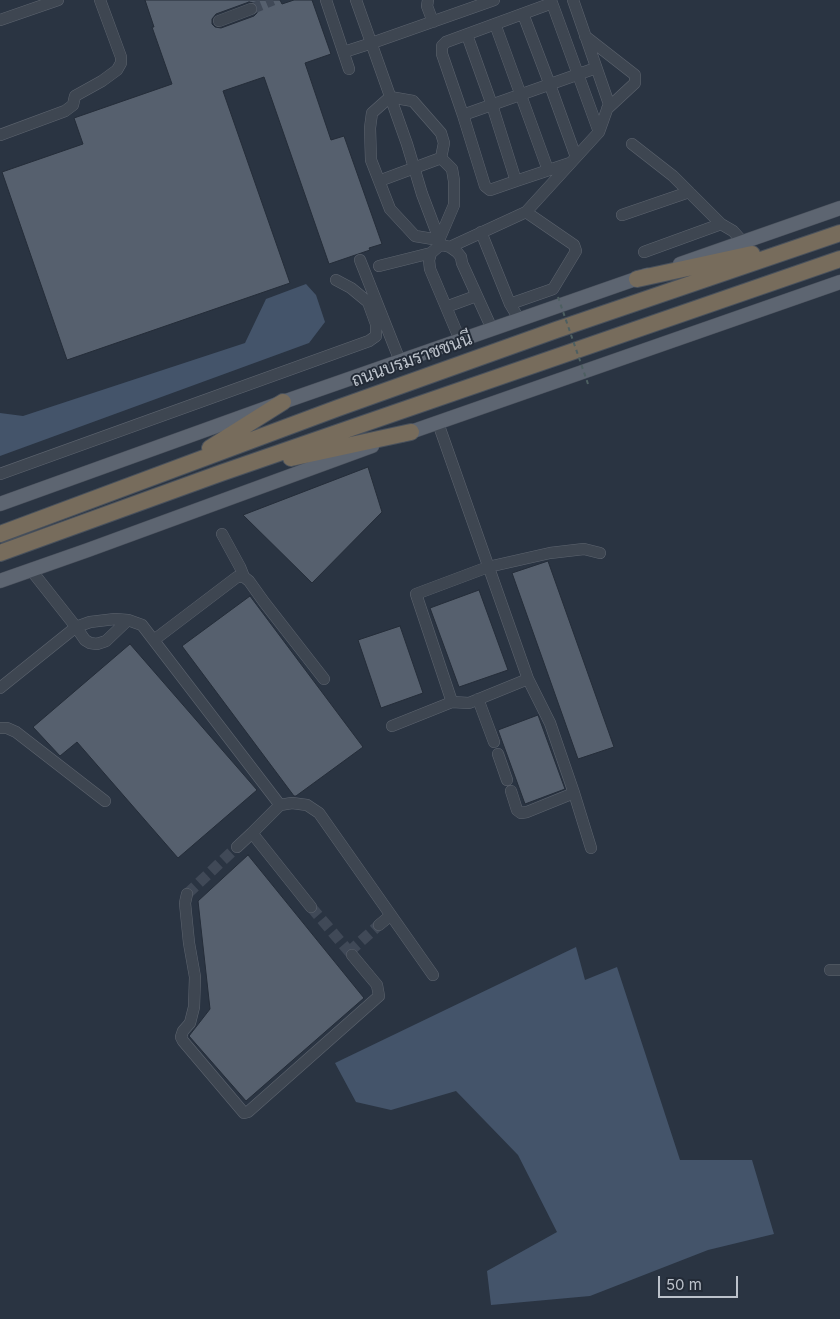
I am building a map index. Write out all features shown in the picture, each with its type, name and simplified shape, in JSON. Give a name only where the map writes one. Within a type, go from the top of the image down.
[{"type":"highway","points":[[637,279],[834,235]]},
{"type":"highway","name":"ถนนบรมราชชนนี","points":[[0,534],[338,408],[556,330],[834,235]]},
{"type":"highway","points":[[0,552],[220,473],[840,258]]},
{"type":"highway","points":[[181,467],[283,402]]},
{"type":"highway","points":[[220,473],[411,432]]},
{"type":"main road","points":[[0,504],[283,402],[840,208]]},
{"type":"main road","points":[[0,581],[411,432],[840,282]]},
{"type":"lane","points":[[0,20],[58,0]]},
{"type":"lane","points":[[0,135],[65,111],[73,106],[74,96],[102,81],[117,70],[121,64],[121,57],[100,0]]},
{"type":"lane","points":[[326,0],[349,69]]},
{"type":"lane","points":[[356,0],[422,194],[444,244]]},
{"type":"lane","points":[[428,0],[427,6],[433,22]]},
{"type":"lane","points":[[344,52],[494,0]]},
{"type":"lane","points":[[379,266],[431,253],[444,244],[481,232],[526,212],[599,132],[609,104],[573,0]]},
{"type":"lane","points":[[573,160],[490,190],[485,186],[464,115],[442,54],[442,46],[446,42],[555,1],[578,76],[599,132]]},
{"type":"lane","points":[[219,21],[251,9]]},
{"type":"lane","points":[[523,14],[550,85],[573,160]]},
{"type":"lane","points":[[495,24],[548,170]]},
{"type":"lane","points":[[467,35],[516,180]]},
{"type":"lane","points":[[585,36],[635,76],[635,82],[607,109]]},
{"type":"lane","points":[[464,115],[596,68]]},
{"type":"lane","points":[[390,97],[413,101],[441,133],[444,143],[441,158]]},
{"type":"lane","points":[[390,97],[372,113],[370,128],[371,160],[390,209],[415,236],[444,244],[457,252],[461,257],[476,296],[492,329]]},
{"type":"lane","points":[[632,144],[673,176],[721,224],[733,231],[742,241]]},
{"type":"lane","points":[[379,181],[441,158]]},
{"type":"lane","points":[[441,158],[452,168],[454,181],[454,205],[444,244]]},
{"type":"lane","points":[[622,216],[689,192]]},
{"type":"lane","points":[[510,304],[553,289],[576,251],[574,245],[526,212]]},
{"type":"lane","points":[[644,252],[721,224]]},
{"type":"lane","points":[[481,232],[510,304],[519,320]]},
{"type":"lane","points":[[431,253],[429,260],[430,269],[460,340]]},
{"type":"lane","points":[[360,260],[400,361]]},
{"type":"lane","points":[[0,474],[369,341],[376,336],[376,324],[368,302],[351,288],[336,280]]},
{"type":"lane","points":[[446,307],[476,296]]},
{"type":"lane","points":[[438,423],[528,679],[550,723],[591,848]]},
{"type":"lane","points":[[222,534],[244,577]]},
{"type":"lane","points":[[452,702],[416,594],[488,568],[550,553],[584,549],[600,553]]},
{"type":"lane","points":[[31,570],[85,640],[90,643],[97,644],[106,641],[128,620]]},
{"type":"lane","points":[[154,640],[237,577],[244,577],[250,581],[264,602],[324,678]]},
{"type":"lane","points":[[0,688],[76,627],[90,622],[115,619],[128,620],[142,625],[280,805]]},
{"type":"lane","points":[[392,726],[452,702],[469,703],[528,679]]},
{"type":"lane","points":[[478,699],[494,742]]},
{"type":"lane","points":[[0,728],[7,728],[16,732],[104,801]]},
{"type":"lane","points":[[498,754],[517,810],[521,813],[528,812],[574,793]]},
{"type":"lane","points":[[237,847],[280,805],[292,803],[307,805],[319,813],[433,975]]},
{"type":"lane","points":[[252,833],[311,907]]},
{"type":"lane","points":[[187,894],[185,903],[195,977],[194,1008],[190,1023],[183,1031],[181,1037],[244,1113],[248,1112],[379,996],[377,985],[352,955]]},
{"type":"lane","points":[[379,925],[391,916]]},
{"type":"path","points":[[558,297],[588,384]]},
{"type":"water","points":[[306,284],[316,295],[325,322],[309,343],[0,456],[0,413],[23,416],[245,343],[266,299]]},
{"type":"water","points":[[576,947],[585,980],[617,967],[680,1160],[752,1160],[774,1234],[708,1250],[590,1296],[491,1305],[487,1271],[557,1232],[518,1155],[456,1091],[391,1110],[356,1102],[335,1063]]},
{"type":"building","points":[[145,0],[280,0],[282,4],[294,0],[312,0],[331,54],[305,63],[331,140],[344,136],[382,244],[329,264],[264,77],[223,91],[290,283],[67,360],[2,172],[83,144],[74,118],[172,84],[152,27],[154,27]],"holes":[[[249,2],[255,3],[258,7],[257,13],[254,16],[221,28],[215,27],[212,24],[212,19],[216,14]]]},
{"type":"building","points":[[368,467],[382,512],[312,583],[243,515]]},
{"type":"building","points":[[548,561],[614,747],[578,759],[512,573]]},
{"type":"building","points":[[479,590],[508,670],[459,687],[430,608]]},
{"type":"building","points":[[250,596],[363,747],[296,796],[294,796],[182,646]]},
{"type":"building","points":[[400,626],[423,693],[381,708],[358,640]]},
{"type":"building","points":[[130,644],[257,790],[178,858],[77,742],[60,756],[33,727]]},
{"type":"building","points":[[538,715],[565,789],[525,804],[498,730]]},
{"type":"building","points":[[248,855],[364,998],[246,1101],[189,1036],[210,1009],[198,901]]},
{"type":"tunnel","points":[[251,9],[273,0]]},
{"type":"tunnel","points":[[187,894],[237,847]]},
{"type":"tunnel","points":[[311,907],[352,955]]},
{"type":"tunnel","points":[[349,952],[379,925]]}]
